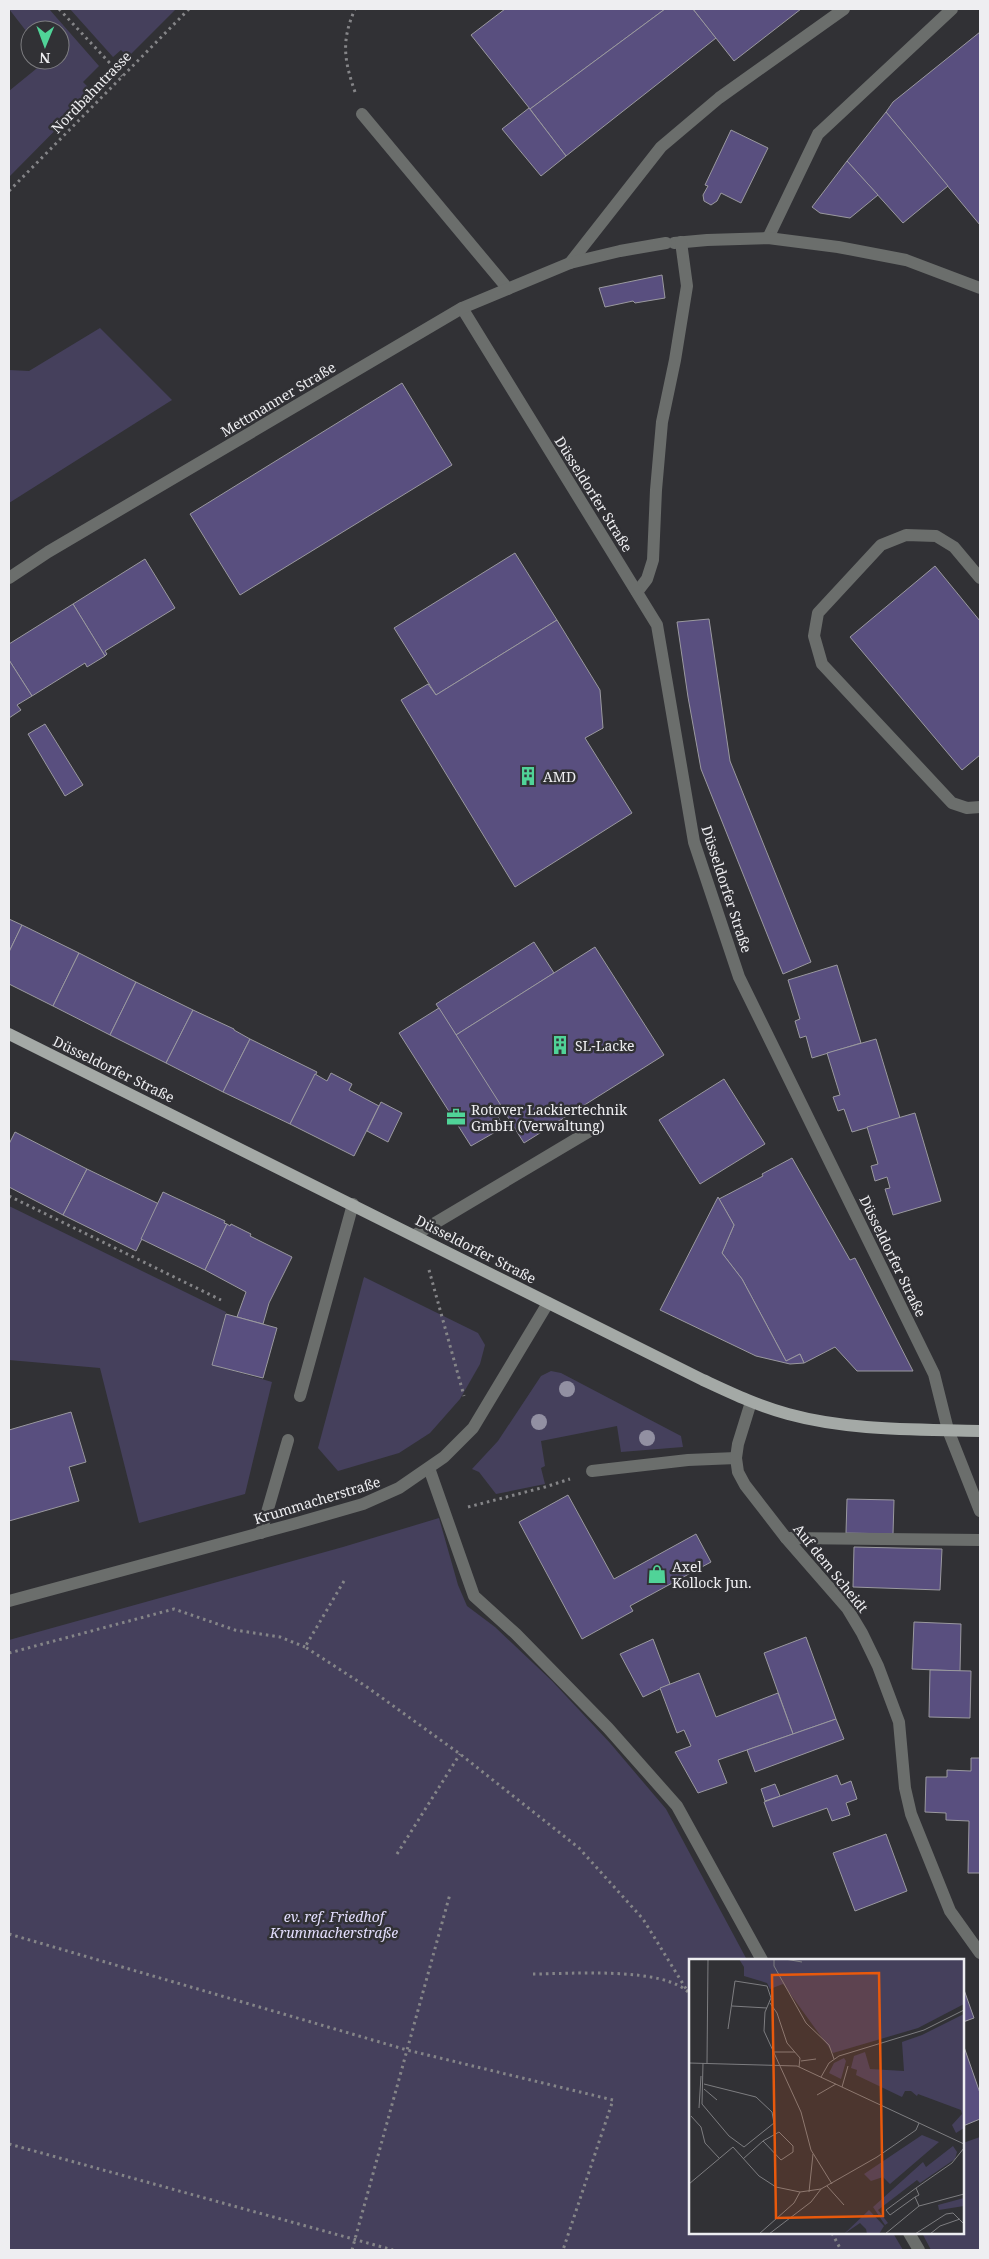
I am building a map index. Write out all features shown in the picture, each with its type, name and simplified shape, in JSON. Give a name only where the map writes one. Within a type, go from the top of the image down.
[{"type":"main road","name":"Düsseldorfer Straße","points":[[9,1034],[703,1380],[751,1402],[787,1414],[839,1424],[980,1431]]},
{"type":"street","points":[[570,263],[661,147],[719,98],[844,9]]},
{"type":"street","points":[[768,238],[818,134],[952,9]]},
{"type":"street","points":[[362,114],[508,289]]},
{"type":"street","name":"Mettmanner Straße","points":[[9,578],[56,547],[462,308],[570,263],[620,251],[666,243],[768,238],[838,247],[906,260],[980,288]]},
{"type":"street","points":[[637,592],[647,579],[653,560],[656,490],[662,422],[675,360],[687,286],[681,242]]},
{"type":"street","name":"Düsseldorfer Straße","points":[[462,308],[658,625],[694,842],[739,978],[934,1374],[948,1430]]},
{"type":"street","points":[[980,578],[954,547],[936,536],[906,535],[881,546],[818,613],[814,636],[822,664],[952,803],[967,808],[980,807]]},
{"type":"street","points":[[417,1236],[588,1132]]},
{"type":"street","points":[[300,1396],[353,1204]]},
{"type":"street","name":"Krummacherstraße","points":[[9,1601],[363,1504],[399,1488],[429,1468],[462,1441],[473,1428],[548,1303]]},
{"type":"street","name":"Auf dem Scheidt","points":[[751,1402],[738,1444],[736,1458],[741,1480],[786,1538],[848,1608],[856,1620],[878,1666],[899,1722],[905,1788],[911,1814],[950,1911],[980,1953]]},
{"type":"street","points":[[948,1430],[980,1511]]},
{"type":"street","points":[[262,1533],[288,1440]]},
{"type":"street","points":[[592,1471],[688,1460],[736,1458]]},
{"type":"street","points":[[429,1468],[474,1596],[516,1634],[608,1728],[677,1806],[761,1959]]},
{"type":"street","points":[[786,1538],[980,1540]]},
{"type":"street","points":[[910,2234],[919,2250]]},
{"type":"path","points":[[59,9],[122,76]]},
{"type":"path","name":"Nordbahntrasse","points":[[9,191],[189,9]]},
{"type":"path","points":[[355,9],[347,28],[345,64],[362,114]]},
{"type":"path","points":[[9,1196],[221,1300]]},
{"type":"path","points":[[417,1236],[473,1428]]},
{"type":"path","points":[[446,1513],[544,1487],[592,1471]]},
{"type":"path","points":[[305,1647],[344,1581]]},
{"type":"path","points":[[9,1652],[174,1609],[235,1630],[280,1636],[305,1647],[367,1687],[460,1754],[579,1848],[644,1918],[689,1993]]},
{"type":"path","points":[[397,1854],[460,1754]]},
{"type":"path","points":[[352,2250],[450,1894]]},
{"type":"path","points":[[9,1934],[407,2050],[612,2100],[563,2250]]},
{"type":"path","points":[[533,1974],[626,1974],[663,1980],[689,1993]]},
{"type":"path","points":[[9,2144],[393,2250]]},
{"type":"path","points":[[833,2234],[841,2250]]},
{"type":"green space","points":[[9,9],[49,9],[59,20],[20,20],[20,23]]},
{"type":"green space","points":[[70,9],[176,9],[128,57],[121,50],[113,57]]},
{"type":"green space","points":[[70,33],[99,66],[83,82],[93,92],[9,177],[9,91],[35,70],[70,70]]},
{"type":"green space","points":[[100,328],[172,400],[9,503],[9,370],[29,371]]},
{"type":"green space","points":[[9,1206],[226,1312],[213,1365],[272,1382],[245,1494],[139,1523],[100,1368],[9,1360]]},
{"type":"green space","points":[[364,1277],[478,1333],[485,1345],[480,1364],[460,1399],[430,1433],[399,1453],[338,1471],[318,1448]]},
{"type":"green space","points":[[551,1371],[561,1373],[681,1436],[683,1447],[621,1452],[617,1426],[541,1441],[545,1466],[541,1468],[545,1484],[496,1494],[479,1472],[472,1469],[498,1441],[541,1376]]},
{"type":"green space","name":"ev. ref. Friedhof Krummacherstraße","points":[[439,1518],[458,1585],[467,1606],[495,1627],[552,1681],[610,1743],[666,1809],[746,1959],[689,1959],[689,2234],[894,2234],[903,2250],[9,2250],[9,1640],[343,1547]]},
{"type":"green space","points":[[980,2137],[980,2250],[931,2250],[923,2234],[964,2234],[964,2143]]},
{"type":"building","points":[[505,9],[665,9],[530,109],[471,35]]},
{"type":"building","points":[[665,9],[693,9],[716,38],[566,156],[530,109]]},
{"type":"building","points":[[693,9],[801,9],[734,61]]},
{"type":"building","points":[[980,32],[980,225],[886,112],[893,102]]},
{"type":"building","points":[[529,108],[566,156],[541,176],[502,129]]},
{"type":"building","points":[[886,112],[948,186],[903,223],[847,161]]},
{"type":"building","points":[[731,130],[768,148],[741,203],[721,193],[717,201],[711,205],[704,201],[703,195],[708,186],[705,185]]},
{"type":"building","points":[[847,161],[878,195],[850,218],[820,213],[812,207]]},
{"type":"building","points":[[662,275],[665,298],[635,303],[633,301],[605,307],[599,288]]},
{"type":"building","points":[[402,383],[452,465],[240,595],[190,514]]},
{"type":"building","points":[[515,553],[557,620],[436,695],[394,628]]},
{"type":"building","points":[[145,559],[175,608],[105,651],[107,654],[105,656],[73,604]]},
{"type":"building","points":[[935,566],[980,621],[980,755],[962,770],[850,637]]},
{"type":"building","points":[[73,604],[105,656],[87,667],[85,663],[32,696],[9,660],[9,644]]},
{"type":"building","points":[[709,619],[730,761],[811,962],[783,974],[701,769],[677,622]]},
{"type":"building","name":"AMD","points":[[557,620],[600,690],[603,728],[585,738],[632,813],[515,887],[401,700],[428,684],[436,695]]},
{"type":"building","points":[[9,660],[32,696],[17,705],[21,710],[9,718]]},
{"type":"building","points":[[45,724],[83,785],[65,796],[28,734]]},
{"type":"building","points":[[9,919],[22,925],[9,952]]},
{"type":"building","points":[[22,925],[79,953],[53,1006],[9,984],[9,952]]},
{"type":"building","points":[[534,942],[554,973],[456,1035],[436,1004]]},
{"type":"building","name":"SL-Lacke","points":[[595,947],[664,1055],[524,1143],[456,1035]]},
{"type":"building","points":[[79,953],[136,982],[110,1035],[53,1006]]},
{"type":"building","points":[[837,965],[861,1043],[812,1058],[806,1036],[800,1038],[795,1021],[800,1019],[788,980]]},
{"type":"building","points":[[136,982],[193,1010],[166,1063],[110,1035]]},
{"type":"building","points":[[439,1008],[502,1107],[495,1112],[504,1127],[471,1146],[399,1033]]},
{"type":"building","points":[[193,1010],[234,1029],[250,1039],[223,1092],[166,1063]]},
{"type":"building","points":[[250,1039],[317,1072],[290,1124],[223,1092]]},
{"type":"building","points":[[876,1039],[900,1118],[852,1132],[844,1109],[838,1111],[833,1097],[840,1095],[827,1053]]},
{"type":"building","points":[[331,1073],[352,1084],[349,1090],[379,1106],[354,1156],[290,1124],[315,1074],[327,1081]]},
{"type":"building","points":[[724,1079],[765,1144],[700,1184],[659,1120]]},
{"type":"building","points":[[381,1102],[402,1113],[388,1142],[367,1131]]},
{"type":"building","points":[[915,1113],[941,1201],[893,1215],[885,1189],[890,1188],[887,1177],[875,1181],[871,1166],[878,1164],[867,1127]]},
{"type":"building","points":[[15,1132],[87,1169],[63,1215],[9,1187],[9,1144]]},
{"type":"building","points":[[792,1158],[850,1260],[855,1258],[913,1371],[857,1371],[835,1347],[804,1363],[800,1354],[786,1361],[742,1279],[722,1253],[734,1225],[719,1199]]},
{"type":"building","points":[[87,1169],[159,1204],[136,1251],[63,1215]]},
{"type":"building","points":[[163,1192],[225,1221],[224,1223],[227,1224],[205,1270],[141,1239]]},
{"type":"building","points":[[718,1197],[734,1225],[722,1253],[742,1279],[786,1361],[800,1354],[804,1363],[790,1364],[756,1356],[660,1310]]},
{"type":"building","points":[[227,1224],[230,1226],[231,1224],[251,1234],[250,1236],[292,1257],[269,1303],[263,1324],[237,1317],[246,1292],[205,1270]]},
{"type":"building","points":[[226,1314],[277,1328],[263,1378],[212,1365]]},
{"type":"building","points":[[71,1412],[86,1462],[69,1467],[79,1501],[9,1521],[9,1430]]},
{"type":"building","points":[[568,1495],[614,1579],[696,1534],[711,1562],[630,1606],[633,1611],[582,1639],[519,1522]]},
{"type":"building","points":[[847,1499],[894,1500],[893,1534],[846,1533]]},
{"type":"building","points":[[854,1547],[942,1549],[940,1590],[853,1587]]},
{"type":"building","points":[[914,1622],[961,1624],[960,1671],[912,1669]]},
{"type":"building","points":[[806,1637],[836,1719],[793,1734],[764,1653]]},
{"type":"building","points":[[653,1639],[670,1684],[643,1697],[620,1654]]},
{"type":"building","points":[[930,1670],[971,1671],[970,1718],[929,1717]]},
{"type":"building","points":[[699,1673],[716,1717],[778,1693],[793,1734],[718,1760],[727,1783],[698,1793],[675,1752],[691,1746],[684,1730],[677,1733],[660,1688]]},
{"type":"building","points":[[836,1719],[844,1739],[755,1772],[747,1750]]},
{"type":"building","points":[[971,1758],[980,1758],[980,1873],[968,1873],[969,1821],[946,1820],[946,1813],[925,1812],[926,1777],[947,1777],[947,1770],[971,1771]]},
{"type":"building","points":[[837,1775],[841,1785],[851,1781],[857,1799],[846,1803],[850,1815],[832,1821],[827,1808],[773,1827],[764,1802]]},
{"type":"building","points":[[775,1784],[780,1796],[765,1801],[761,1789]]},
{"type":"building","points":[[886,1834],[907,1891],[855,1911],[833,1853]]},
{"type":"building","points":[[964,1990],[974,2018],[964,2022]]},
{"type":"building","points":[[964,2047],[980,2093],[980,2119],[964,2126]]},
{"type":"place","name":"AMD","points":[[528,776]]},
{"type":"place","name":"SL-Lacke","points":[[560,1045]]},
{"type":"place","name":"Rotover Lackiertechnik GmbH (Verwaltung)","points":[[456,1117]]},
{"type":"place","name":"Axel Kollock Jun.","points":[[657,1574]]}]
